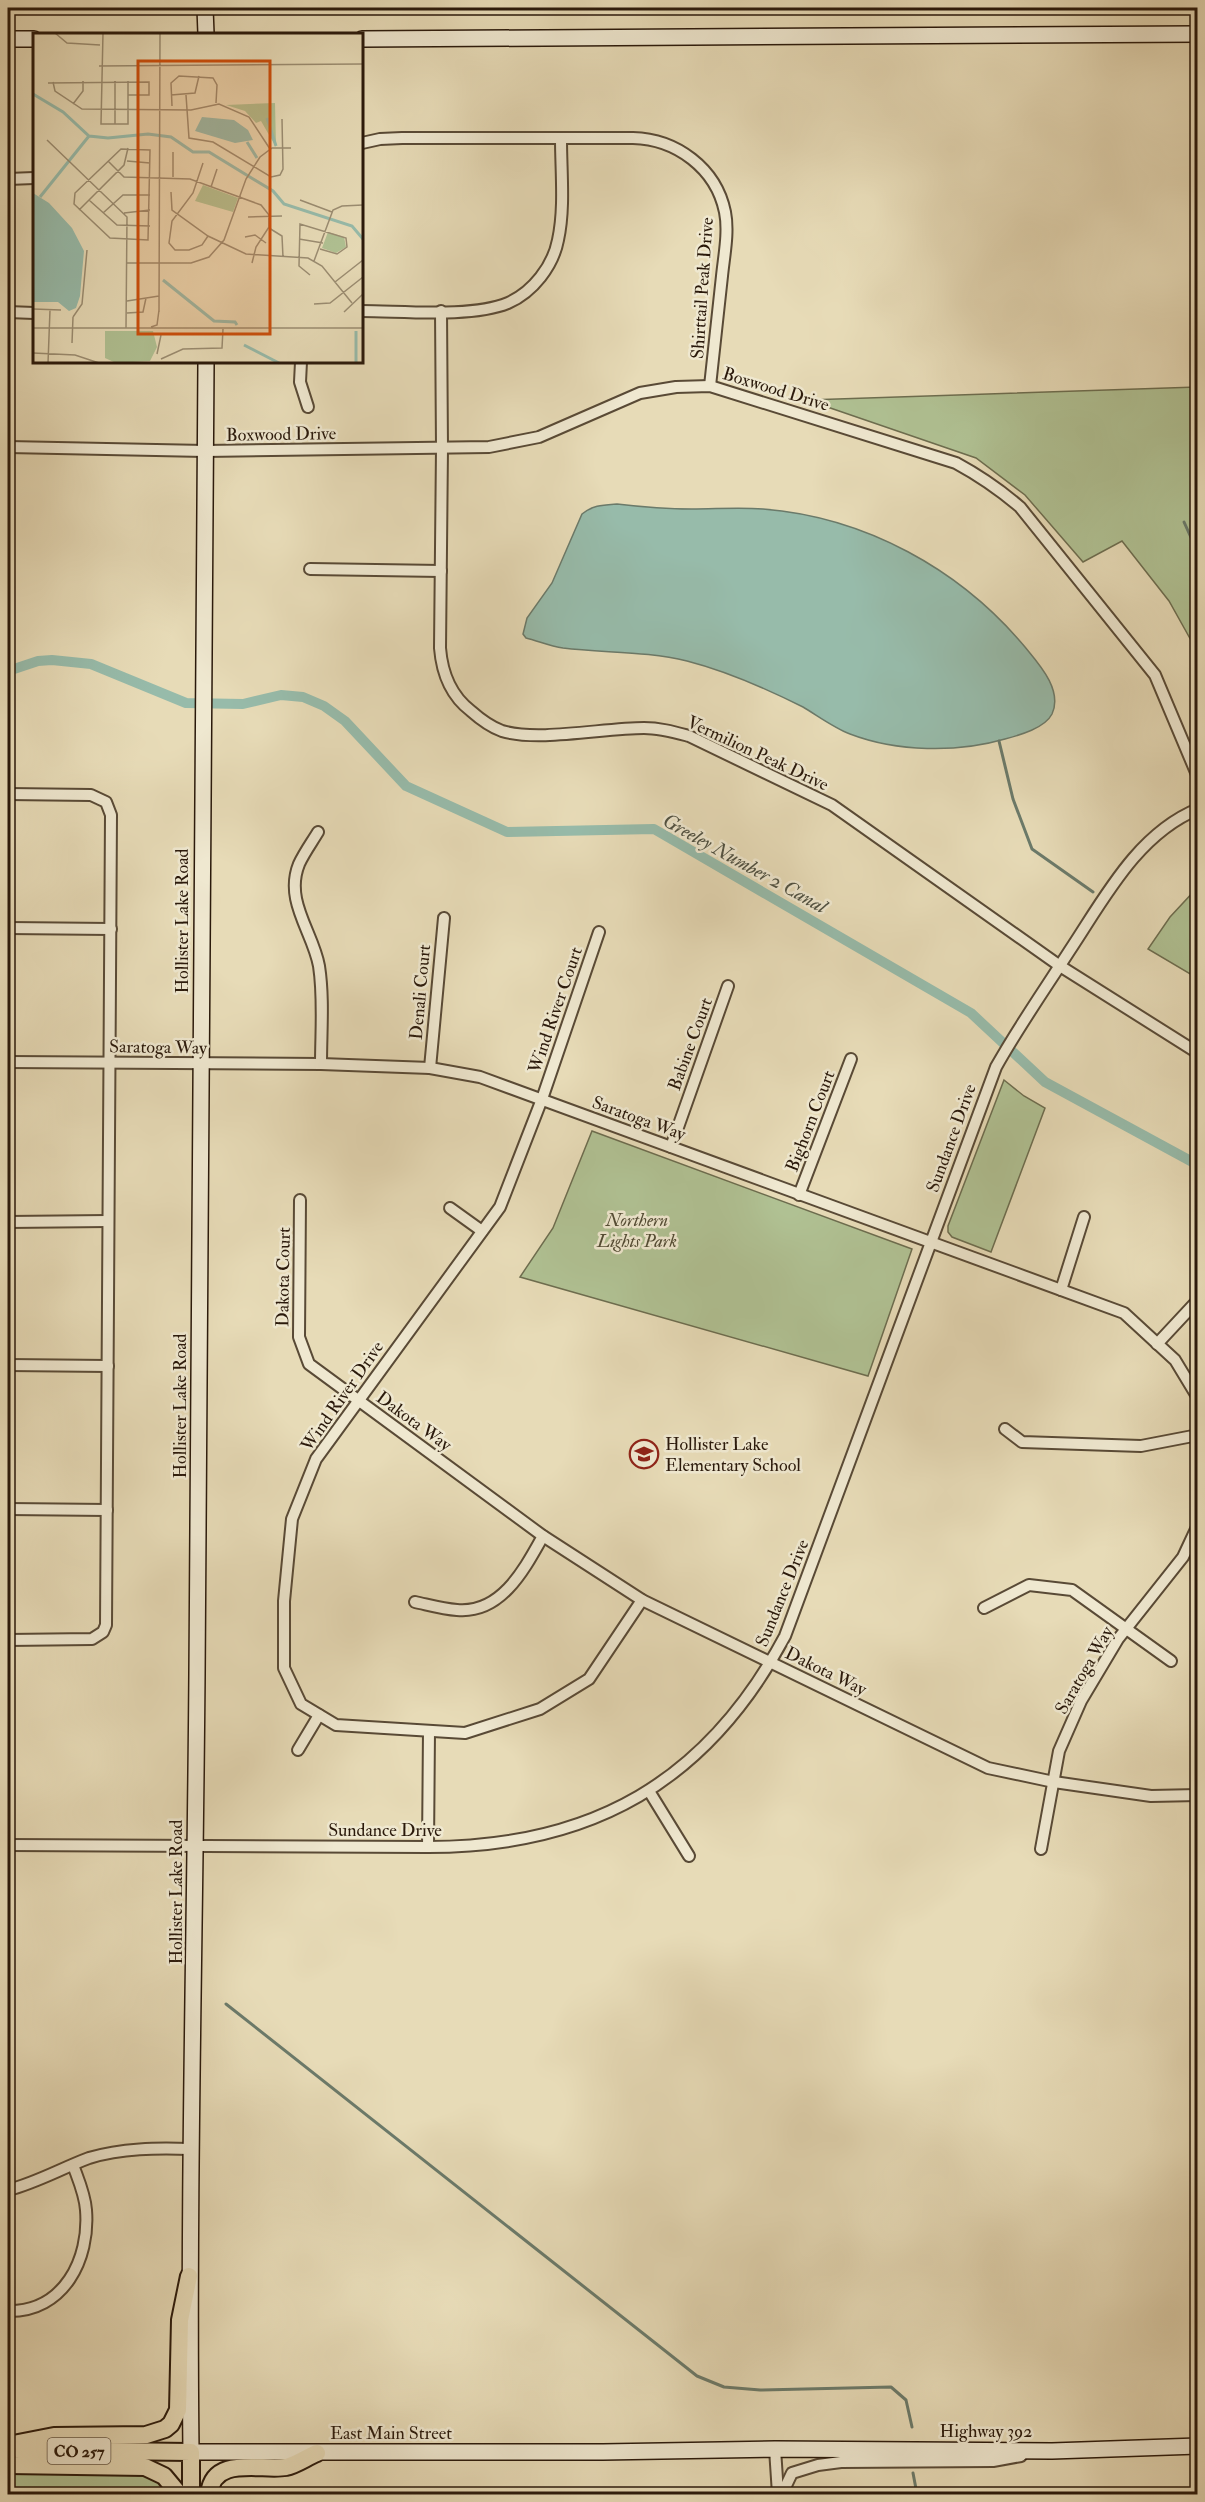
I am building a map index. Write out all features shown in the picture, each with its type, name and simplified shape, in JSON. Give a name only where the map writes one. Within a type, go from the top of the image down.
[{"type":"main road","points":[[8,2445],[54,2436],[147,2435],[158,2433],[171,2424],[178,2410],[180,2320],[189,2276]]},
{"type":"main road","name":"East Main Street","points":[[8,2450],[191,2452]]},
{"type":"main road","points":[[191,2452],[191,2494]]},
{"type":"main road","points":[[209,2494],[211,2485],[223,2471],[233,2468],[287,2467],[317,2453]]},
{"type":"main road","points":[[8,2465],[145,2467],[167,2479],[178,2494]]},
{"type":"street","points":[[205,8],[206,33]]},
{"type":"street","points":[[363,39],[1197,34]]},
{"type":"street","points":[[8,39],[33,39]]},
{"type":"street","name":"Shirttail Peak Drive","points":[[363,143],[402,138],[652,138],[683,151],[705,172],[725,213],[725,243],[710,386]]},
{"type":"street","points":[[363,310],[441,311],[486,308],[508,303],[526,291],[542,276],[552,258],[561,224],[561,139]]},
{"type":"street","points":[[8,179],[33,178]]},
{"type":"street","points":[[441,311],[442,448]]},
{"type":"street","points":[[8,312],[33,313]]},
{"type":"street","name":"Hollister Lake Road","points":[[191,2452],[190,2122],[196,1846],[202,1064],[202,687],[206,363]]},
{"type":"street","points":[[301,363],[300,382],[308,407]]},
{"type":"street","name":"Boxwood Drive","points":[[8,447],[205,451],[489,447],[539,437],[640,393],[676,387],[710,386],[956,463],[999,489],[1020,507],[1155,675],[1197,777]]},
{"type":"street","name":"Vermilion Peak Drive","points":[[442,448],[440,648],[442,670],[450,688],[464,706],[501,730],[523,734],[645,728],[667,730],[689,736],[832,805],[1060,966],[1197,1053]]},
{"type":"street","points":[[310,569],[441,571]]},
{"type":"street","points":[[8,794],[91,795],[106,802],[111,815],[106,1625],[99,1636],[84,1641],[8,1640]]},
{"type":"street","name":"Sundance Drive","points":[[8,1845],[428,1847],[489,1845],[552,1833],[611,1811],[649,1791],[697,1754],[741,1707],[771,1662],[796,1607],[996,1067],[1015,1034],[1117,879],[1143,848],[1164,829],[1197,809]]},
{"type":"street","points":[[318,832],[298,865],[295,895],[318,964],[321,990],[321,1064]]},
{"type":"street","name":"Denali Court","points":[[430,1068],[444,918]]},
{"type":"street","points":[[8,928],[111,928]]},
{"type":"street","name":"Wind River Court","points":[[542,1099],[599,932]]},
{"type":"street","name":"Babine Court","points":[[671,1147],[728,986]]},
{"type":"street","name":"Bighorn Court","points":[[799,1194],[851,1059]]},
{"type":"street","name":"Saratoga Way","points":[[8,1062],[321,1064],[430,1068],[480,1077],[1124,1313],[1175,1360],[1197,1398]]},
{"type":"street","name":"Wind River Drive","points":[[542,1099],[500,1207],[316,1459],[292,1519],[284,1601],[284,1668],[301,1704],[336,1725],[465,1733],[540,1709],[589,1679],[642,1600]]},
{"type":"street","name":"Dakota Court","points":[[300,1200],[299,1337],[309,1364],[358,1401]]},
{"type":"street","points":[[450,1208],[482,1231]]},
{"type":"street","points":[[1061,1290],[1084,1217]]},
{"type":"street","points":[[8,1222],[108,1221]]},
{"type":"street","points":[[1157,1344],[1197,1300]]},
{"type":"street","points":[[8,1365],[108,1366]]},
{"type":"street","name":"Dakota Way","points":[[358,1401],[543,1536],[642,1600],[988,1768],[1054,1782],[1151,1796],[1197,1795]]},
{"type":"street","points":[[1005,1429],[1022,1442],[1141,1446],[1197,1435]]},
{"type":"street","points":[[8,1509],[107,1510]]},
{"type":"street","name":"Saratoga Way","points":[[1041,1849],[1059,1751],[1081,1701],[1127,1628],[1183,1557],[1197,1529]]},
{"type":"street","points":[[415,1602],[457,1610],[474,1609],[490,1603],[506,1593],[543,1536]]},
{"type":"street","points":[[984,1608],[1029,1585],[1072,1590],[1170,1661]]},
{"type":"street","points":[[298,1750],[319,1715]]},
{"type":"street","points":[[428,1847],[429,1731]]},
{"type":"street","points":[[649,1791],[689,1856]]},
{"type":"street","points":[[8,2190],[91,2158],[123,2151],[158,2148],[190,2149]]},
{"type":"street","points":[[8,2311],[35,2306],[49,2300],[67,2284],[76,2271],[83,2249],[87,2212],[73,2164]]},
{"type":"street","name":"Highway 392","points":[[775,2449],[1052,2451],[1197,2446]]},
{"type":"street","points":[[775,2449],[780,2494]]},
{"type":"street","name":"East Main Street","points":[[191,2452],[775,2449]]},
{"type":"street","points":[[780,2494],[792,2473],[818,2465],[841,2462],[993,2461],[1052,2451]]},
{"type":"green space","points":[[1197,387],[1197,651],[1169,601],[1122,541],[1083,562],[1025,495],[976,458],[807,400]]},
{"type":"green space","points":[[1197,888],[1197,978],[1148,949],[1170,917]]},
{"type":"green space","points":[[1004,1080],[1024,1096],[1045,1108],[991,1252],[952,1237],[948,1232],[948,1226]]},
{"type":"green space","name":"Northern Lights Park","points":[[592,1131],[912,1249],[868,1376],[520,1277],[553,1228]]},
{"type":"green space","points":[[8,2469],[151,2474],[173,2494],[8,2494]]},
{"type":"shaded area","points":[[617,504],[673,509],[754,508],[801,514],[838,523],[908,552],[940,571],[971,594],[1025,647],[1043,669],[1052,687],[1055,705],[1052,714],[1044,723],[1032,730],[986,744],[927,749],[907,747],[868,740],[844,731],[803,707],[731,675],[702,665],[657,655],[563,648],[526,638],[523,634],[527,618],[552,583],[582,514],[594,507]]},
{"type":"waterway","points":[[1184,522],[1198,553]]},
{"type":"waterway","name":"Greeley Number 2 Canal","points":[[8,671],[38,661],[91,664],[186,703],[243,704],[281,695],[303,697],[324,706],[345,721],[406,786],[507,832],[654,829],[971,1013],[1045,1082],[1198,1165]]},
{"type":"waterway","points":[[999,741],[1013,799],[1032,849],[1093,892]]},
{"type":"waterway","points":[[226,2004],[697,2376],[724,2387],[760,2390],[891,2387],[906,2400],[912,2427]]},
{"type":"waterway","points":[[913,2473],[917,2494]]},
{"type":"place","name":"Hollister Lake Elementary School","points":[[644,1454]]}]
